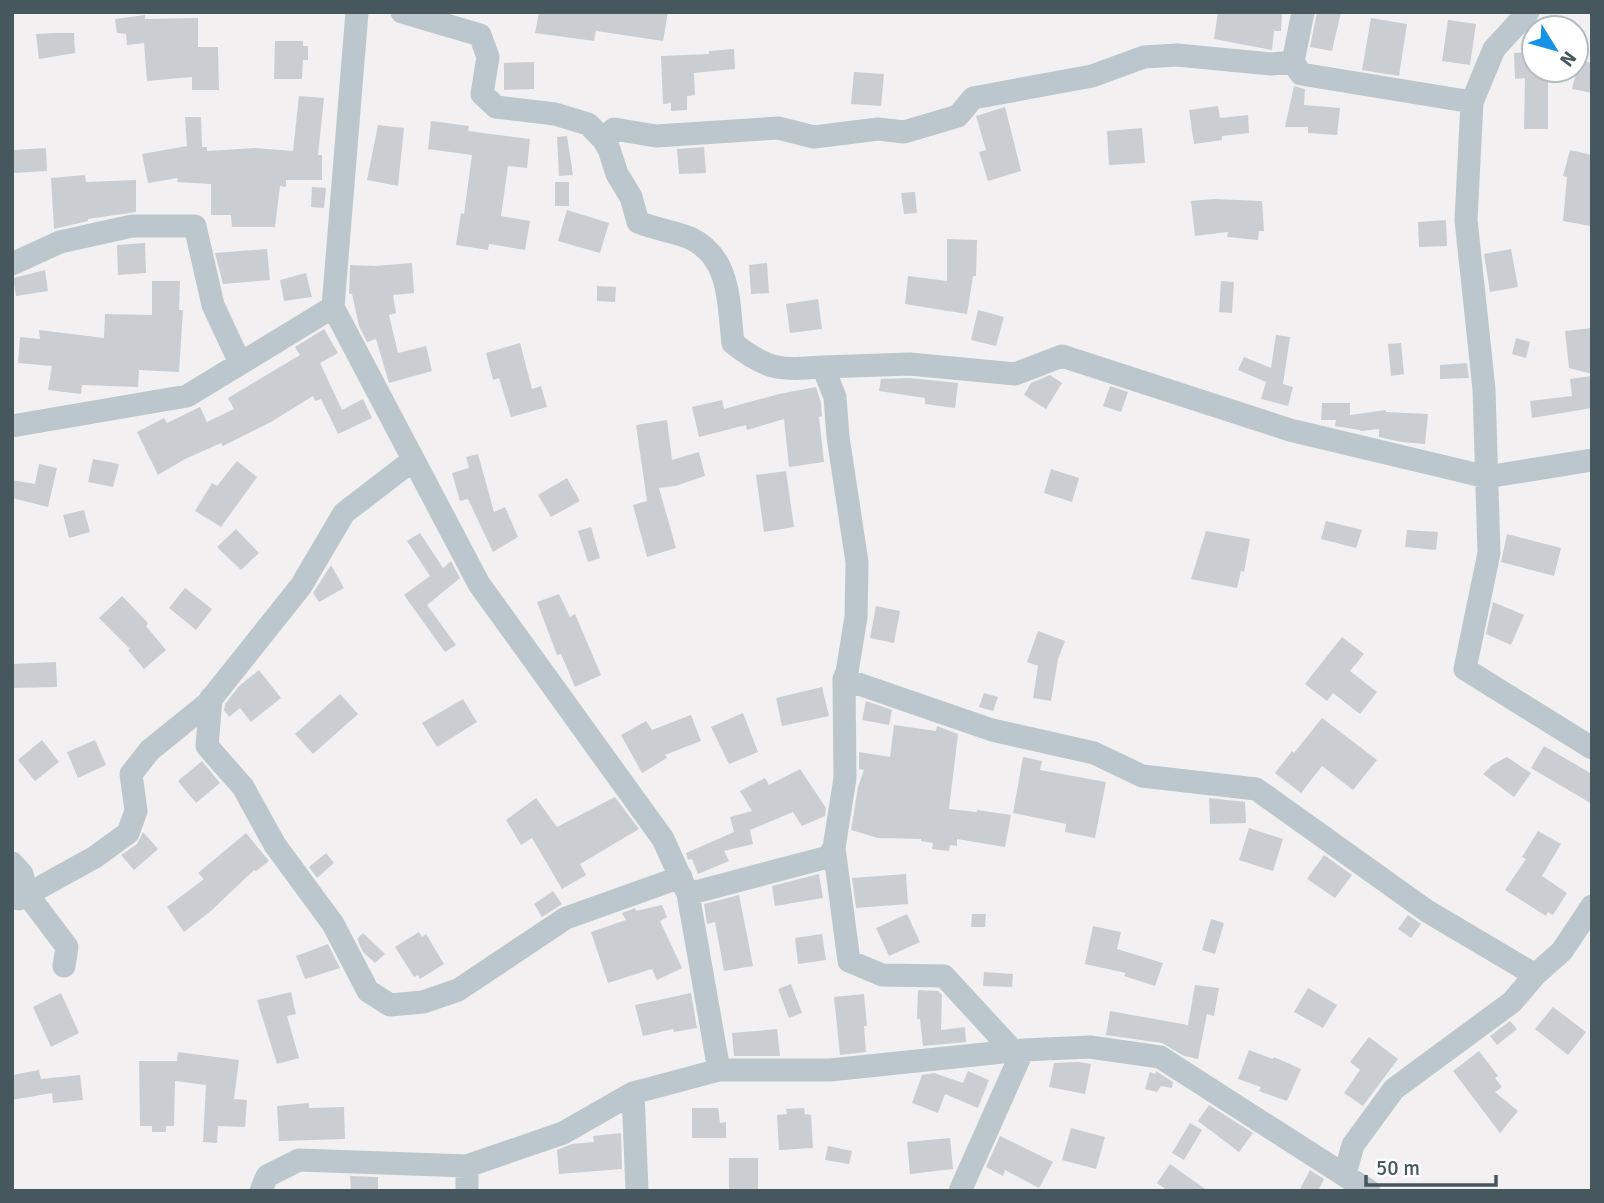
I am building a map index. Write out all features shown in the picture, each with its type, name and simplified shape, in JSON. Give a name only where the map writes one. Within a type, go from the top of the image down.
[{"type":"street","points":[[357,12],[333,307],[479,584],[663,839],[685,886],[719,1070]]},
{"type":"street","points":[[402,12],[480,35],[488,57],[482,94],[496,107],[555,114],[588,124],[603,139],[617,174],[631,197],[638,222],[690,239],[721,265],[733,343],[754,360],[782,369],[910,365],[1014,374],[1062,356],[1290,430],[1487,477],[1592,460]]},
{"type":"street","points":[[1303,12],[1293,62],[1301,74],[1472,102]]},
{"type":"street","points":[[1528,12],[1494,49],[1472,102],[1466,220],[1484,389],[1489,553],[1465,669],[1592,748]]},
{"type":"street","points":[[603,139],[614,129],[656,136],[778,128],[814,137],[878,129],[904,132],[958,116],[973,98],[1092,76],[1144,57],[1177,55],[1270,64],[1293,62]]},
{"type":"street","points":[[12,264],[60,242],[132,226],[195,226],[214,305],[240,363]]},
{"type":"street","points":[[12,426],[187,396],[333,307]]},
{"type":"street","points":[[823,367],[835,397],[838,438],[858,562],[856,617],[844,679],[845,778],[834,848],[849,961],[882,975],[944,976],[1019,1051]]},
{"type":"street","points":[[23,897],[95,857],[128,834],[136,811],[131,774],[150,750],[211,698],[301,586],[344,513],[413,460]]},
{"type":"street","points":[[844,679],[992,730],[1094,753],[1142,776],[1256,789],[1427,911],[1535,975]]},
{"type":"street","points":[[211,698],[207,746],[243,787],[275,845],[333,924],[368,991],[390,1005],[422,1002],[458,990],[566,918],[685,886],[828,857],[834,848]]},
{"type":"street","points":[[12,863],[22,874],[23,897],[67,947],[64,966]]},
{"type":"street","points":[[1345,1174],[1353,1145],[1395,1089],[1512,1002],[1535,975],[1562,951],[1592,906]]},
{"type":"street","points":[[261,1191],[267,1176],[299,1160],[467,1166],[563,1133],[633,1093],[719,1070],[831,1070],[1019,1051],[1090,1047],[1160,1057],[1369,1191]]},
{"type":"street","points":[[960,1191],[1019,1051]]},
{"type":"street","points":[[633,1093],[637,1191]]},
{"type":"street","points":[[467,1166],[467,1191]]},
{"type":"building","points":[[539,12],[668,12],[663,41],[596,31],[594,41],[535,33]]},
{"type":"building","points":[[1218,12],[1282,12],[1281,31],[1274,31],[1272,50],[1214,39]]},
{"type":"building","points":[[1317,12],[1341,12],[1332,51],[1310,47]]},
{"type":"building","points":[[145,15],[145,19],[198,18],[198,47],[218,47],[219,90],[192,90],[192,77],[147,81],[144,43],[127,45],[126,34],[117,33],[115,19]]},
{"type":"building","points":[[1371,18],[1407,24],[1399,76],[1362,70]]},
{"type":"building","points":[[1448,20],[1476,24],[1470,65],[1442,61]]},
{"type":"building","points":[[74,33],[75,53],[39,59],[36,34]]},
{"type":"building","points":[[275,41],[303,41],[303,46],[308,46],[308,60],[303,60],[302,79],[274,79]]},
{"type":"building","points":[[734,49],[735,69],[694,73],[695,95],[687,96],[687,110],[671,111],[671,103],[663,104],[661,56],[709,54],[709,51]]},
{"type":"building","points":[[1514,53],[1520,53],[1520,78],[1515,79]]},
{"type":"building","points":[[534,62],[534,89],[504,90],[504,63]]},
{"type":"building","points":[[1592,63],[1592,93],[1572,89],[1573,84],[1590,84]]},
{"type":"building","points":[[854,72],[884,74],[881,106],[851,104]]},
{"type":"building","points":[[1525,84],[1548,84],[1548,129],[1524,129]]},
{"type":"building","points":[[1294,86],[1305,89],[1304,105],[1340,108],[1337,135],[1308,133],[1308,127],[1285,127]]},
{"type":"building","points":[[299,96],[324,98],[318,155],[322,155],[322,180],[286,180],[286,187],[280,186],[275,227],[232,227],[231,215],[211,215],[211,184],[177,182],[178,178],[148,183],[142,154],[187,146],[185,117],[201,117],[202,147],[207,147],[207,151],[255,148],[293,151]]},
{"type":"building","points":[[1218,106],[1220,118],[1248,115],[1249,133],[1222,136],[1222,140],[1194,144],[1189,110]]},
{"type":"building","points":[[1005,107],[1021,171],[988,181],[979,152],[986,150],[976,116]]},
{"type":"building","points":[[431,121],[469,126],[468,131],[530,139],[527,168],[508,166],[501,216],[530,221],[525,250],[489,244],[488,250],[456,245],[461,213],[464,214],[472,155],[428,149]]},
{"type":"building","points":[[378,125],[404,128],[398,186],[367,180]]},
{"type":"building","points":[[1142,128],[1145,163],[1109,165],[1107,131]]},
{"type":"building","points":[[567,136],[573,175],[559,176],[557,137]]},
{"type":"building","points":[[704,147],[706,173],[679,174],[677,149]]},
{"type":"building","points":[[46,148],[47,171],[14,173],[13,150]]},
{"type":"building","points":[[1570,150],[1592,155],[1590,226],[1563,221],[1567,177],[1563,176]]},
{"type":"building","points":[[85,175],[86,182],[136,180],[136,212],[88,219],[54,229],[51,178]]},
{"type":"building","points":[[555,182],[569,182],[569,206],[555,206]]},
{"type":"building","points":[[312,187],[326,188],[324,208],[311,207]]},
{"type":"building","points":[[915,192],[917,213],[904,214],[901,193]]},
{"type":"building","points":[[1191,201],[1262,201],[1264,231],[1259,231],[1258,240],[1227,237],[1228,232],[1195,236]]},
{"type":"building","points":[[567,210],[609,223],[600,253],[558,241]]},
{"type":"building","points":[[1446,220],[1447,246],[1419,247],[1418,222]]},
{"type":"building","points":[[947,239],[977,240],[976,276],[973,276],[967,314],[905,304],[908,276],[947,281]]},
{"type":"building","points":[[145,243],[146,273],[118,275],[117,245]]},
{"type":"building","points":[[267,249],[270,280],[223,284],[215,253]]},
{"type":"building","points":[[1511,249],[1518,287],[1490,292],[1484,254]]},
{"type":"building","points":[[412,263],[414,293],[393,295],[396,313],[389,315],[398,353],[426,346],[432,371],[389,383],[376,339],[367,342],[359,326],[352,294],[349,294],[350,265]]},
{"type":"building","points":[[767,263],[769,293],[751,294],[749,265]]},
{"type":"building","points":[[45,270],[48,291],[16,296],[13,278]]},
{"type":"building","points":[[306,273],[312,297],[284,301],[280,280]]},
{"type":"building","points":[[152,281],[180,281],[179,310],[183,310],[179,372],[139,370],[138,387],[82,385],[81,394],[48,390],[52,366],[18,363],[20,337],[40,339],[39,330],[104,338],[105,314],[152,315]]},
{"type":"building","points":[[1221,281],[1234,282],[1232,313],[1219,312]]},
{"type":"building","points":[[597,286],[616,287],[615,302],[597,301]]},
{"type":"building","points":[[818,299],[822,329],[790,333],[786,304]]},
{"type":"building","points":[[978,310],[1004,317],[996,346],[971,340]]},
{"type":"building","points":[[1592,328],[1592,374],[1569,368],[1565,331]]},
{"type":"building","points":[[324,329],[338,353],[320,363],[342,410],[363,399],[372,418],[338,434],[321,399],[315,401],[313,396],[271,422],[223,446],[221,443],[185,459],[158,475],[137,432],[164,418],[167,423],[200,407],[207,422],[234,409],[228,398],[300,355],[295,347]]},
{"type":"building","points":[[1276,335],[1290,337],[1283,384],[1293,387],[1288,406],[1261,399],[1266,382],[1238,370],[1244,357],[1271,368]]},
{"type":"building","points":[[1516,338],[1530,342],[1526,358],[1512,354]]},
{"type":"building","points":[[520,343],[532,389],[541,386],[547,407],[511,417],[499,378],[493,380],[486,353]]},
{"type":"building","points":[[1401,343],[1404,374],[1391,376],[1388,344]]},
{"type":"building","points":[[1467,363],[1469,378],[1440,379],[1440,365]]},
{"type":"building","points":[[1050,375],[1062,383],[1046,409],[1024,395],[1031,383]]},
{"type":"building","points":[[1592,376],[1592,408],[1532,418],[1530,401],[1572,396],[1570,379]]},
{"type":"building","points":[[910,378],[958,383],[955,408],[925,404],[925,398],[879,391],[881,379]]},
{"type":"building","points":[[1110,386],[1128,392],[1121,412],[1103,406]]},
{"type":"building","points":[[816,387],[821,403],[822,416],[819,417],[824,462],[789,467],[784,419],[747,430],[746,425],[699,437],[692,407],[722,400],[724,409]]},
{"type":"building","points":[[1322,403],[1350,403],[1350,415],[1386,410],[1428,414],[1425,444],[1379,437],[1379,429],[1361,431],[1335,426],[1336,420],[1321,420]]},
{"type":"building","points":[[667,420],[672,460],[699,452],[705,476],[675,486],[659,488],[676,548],[647,557],[633,505],[647,501],[636,425]]},
{"type":"building","points":[[478,454],[494,512],[505,507],[518,537],[493,552],[468,499],[460,501],[452,473],[469,468],[466,457]]},
{"type":"building","points":[[93,459],[119,464],[113,487],[88,482]]},
{"type":"building","points":[[237,461],[257,477],[221,527],[195,511],[212,483],[217,486]]},
{"type":"building","points":[[39,464],[57,468],[48,507],[12,498],[12,480],[35,484]]},
{"type":"building","points":[[1051,469],[1079,478],[1072,502],[1044,493]]},
{"type":"building","points":[[786,471],[794,527],[764,532],[756,475]]},
{"type":"building","points":[[567,478],[580,501],[551,517],[538,495]]},
{"type":"building","points":[[84,510],[90,532],[69,538],[63,515]]},
{"type":"building","points":[[1326,521],[1362,530],[1356,548],[1321,539]]},
{"type":"building","points":[[591,527],[600,558],[588,562],[578,531]]},
{"type":"building","points":[[236,529],[259,553],[241,570],[217,547]]},
{"type":"building","points":[[1407,530],[1438,532],[1436,550],[1405,547]]},
{"type":"building","points":[[1206,531],[1250,539],[1244,572],[1241,571],[1237,588],[1191,579]]},
{"type":"building","points":[[420,533],[443,568],[451,561],[460,578],[427,605],[456,645],[445,652],[404,595],[430,576],[407,541]]},
{"type":"building","points":[[1507,534],[1561,548],[1554,576],[1501,562]]},
{"type":"building","points":[[331,565],[344,588],[319,602],[313,593]]},
{"type":"building","points":[[185,588],[212,609],[196,630],[169,608]]},
{"type":"building","points":[[559,594],[570,617],[575,614],[601,675],[575,687],[561,654],[557,655],[537,602]]},
{"type":"building","points":[[122,596],[148,623],[146,626],[166,650],[144,669],[128,650],[130,649],[99,618]]},
{"type":"building","points":[[1493,602],[1524,615],[1511,645],[1486,634]]},
{"type":"building","points":[[876,606],[900,611],[894,643],[870,638]]},
{"type":"building","points":[[1038,631],[1065,641],[1058,659],[1051,701],[1033,698],[1038,666],[1027,662]]},
{"type":"building","points":[[1342,637],[1364,654],[1350,671],[1377,692],[1360,714],[1333,693],[1327,701],[1305,684]]},
{"type":"building","points":[[56,662],[57,687],[12,688],[12,664]]},
{"type":"building","points":[[259,670],[281,698],[251,722],[240,708],[229,717],[224,710],[225,704],[239,686]]},
{"type":"building","points":[[822,687],[829,716],[782,726],[776,698]]},
{"type":"building","points":[[984,693],[998,697],[993,711],[979,707]]},
{"type":"building","points":[[340,694],[358,714],[313,754],[295,734]]},
{"type":"building","points":[[463,699],[477,722],[437,747],[422,723]]},
{"type":"building","points":[[866,701],[892,710],[889,725],[862,720]]},
{"type":"building","points":[[743,713],[758,752],[729,764],[711,727]]},
{"type":"building","points":[[691,715],[701,741],[665,755],[667,758],[642,773],[621,735],[646,721],[652,730]]},
{"type":"building","points":[[1322,718],[1377,760],[1353,790],[1322,766],[1301,793],[1275,773]]},
{"type":"building","points":[[894,725],[936,731],[937,726],[958,734],[949,809],[1011,815],[1005,847],[957,839],[957,846],[950,845],[949,851],[932,849],[933,843],[921,839],[878,838],[851,830],[858,787],[864,770],[859,769],[859,752],[890,757]]},
{"type":"building","points":[[42,740],[59,762],[35,781],[18,760]]},
{"type":"building","points":[[95,740],[106,765],[78,778],[67,752]]},
{"type":"building","points":[[1544,746],[1592,774],[1592,804],[1531,768]]},
{"type":"building","points":[[1023,757],[1042,761],[1040,770],[1106,782],[1095,838],[1065,832],[1066,824],[1013,813]]},
{"type":"building","points":[[1507,757],[1531,773],[1514,797],[1483,774],[1492,765]]},
{"type":"building","points":[[202,761],[220,783],[196,803],[178,781]]},
{"type":"building","points":[[800,769],[826,808],[825,816],[802,826],[793,812],[750,830],[753,844],[724,851],[729,861],[698,874],[692,859],[688,860],[686,853],[734,832],[730,817],[752,811],[740,791],[765,778],[769,785]]},
{"type":"building","points":[[615,797],[639,829],[580,864],[586,875],[562,889],[532,838],[521,845],[506,820],[536,798],[557,827]]},
{"type":"building","points":[[1209,798],[1245,802],[1246,823],[1210,824]]},
{"type":"building","points":[[1249,828],[1283,839],[1273,871],[1239,860]]},
{"type":"building","points":[[1538,831],[1561,844],[1542,876],[1567,893],[1553,915],[1548,912],[1546,916],[1505,890],[1526,859],[1522,857]]},
{"type":"building","points":[[143,832],[158,849],[134,870],[121,855],[137,844]]},
{"type":"building","points":[[246,833],[269,861],[254,870],[184,932],[167,907],[204,879],[198,873]]},
{"type":"building","points":[[326,853],[334,863],[317,878],[309,867]]},
{"type":"building","points":[[1324,855],[1352,875],[1335,898],[1307,879]]},
{"type":"building","points":[[819,874],[823,898],[775,906],[772,886]]},
{"type":"building","points":[[906,874],[908,904],[856,908],[852,878]]},
{"type":"building","points":[[553,891],[562,904],[542,917],[534,904]]},
{"type":"building","points":[[739,895],[753,966],[724,971],[715,922],[707,924],[704,904]]},
{"type":"building","points":[[662,905],[667,917],[660,921],[682,968],[657,980],[652,969],[608,983],[591,932],[626,920],[622,913],[635,908],[636,911]]},
{"type":"building","points":[[907,914],[920,942],[889,956],[876,928]]},
{"type":"building","points":[[972,914],[986,914],[985,927],[971,927]]},
{"type":"building","points":[[1408,915],[1421,924],[1411,938],[1398,929]]},
{"type":"building","points":[[1211,919],[1224,923],[1215,954],[1202,950]]},
{"type":"building","points":[[1093,926],[1121,932],[1117,949],[1163,963],[1155,986],[1124,976],[1126,973],[1085,964]]},
{"type":"building","points":[[419,932],[422,937],[426,934],[444,964],[420,979],[418,975],[414,977],[395,947]]},
{"type":"building","points":[[363,933],[385,954],[375,963],[363,952],[357,939]]},
{"type":"building","points":[[822,934],[826,960],[798,964],[795,938]]},
{"type":"building","points":[[328,944],[340,968],[305,979],[296,956]]},
{"type":"building","points":[[984,972],[1013,974],[1012,987],[983,986]]},
{"type":"building","points":[[791,984],[802,1013],[789,1018],[778,989]]},
{"type":"building","points":[[1195,985],[1219,988],[1214,1016],[1207,1014],[1198,1059],[1184,1056],[1162,1043],[1106,1035],[1110,1011],[1188,1025]]},
{"type":"building","points":[[1308,988],[1337,1005],[1323,1028],[1294,1012]]},
{"type":"building","points":[[918,990],[938,991],[942,995],[941,1030],[965,1027],[966,1042],[923,1046],[920,1019],[917,1019]]},
{"type":"building","points":[[291,992],[296,1014],[287,1016],[299,1058],[277,1064],[257,1000]]},
{"type":"building","points":[[61,993],[79,1033],[51,1047],[33,1007]]},
{"type":"building","points":[[691,993],[697,1028],[674,1032],[673,1029],[643,1036],[635,1005]]},
{"type":"building","points":[[864,994],[866,1052],[840,1055],[834,997]]},
{"type":"building","points":[[1553,1007],[1586,1032],[1568,1055],[1535,1029]]},
{"type":"building","points":[[1510,1021],[1517,1029],[1497,1045],[1490,1036]]},
{"type":"building","points":[[777,1029],[780,1056],[734,1056],[732,1033]]},
{"type":"building","points":[[1369,1037],[1398,1059],[1363,1106],[1344,1093],[1360,1070],[1350,1062]]},
{"type":"building","points":[[1249,1050],[1301,1069],[1287,1101],[1259,1091],[1261,1087],[1238,1079]]},
{"type":"building","points":[[1479,1051],[1498,1076],[1495,1078],[1502,1087],[1495,1092],[1518,1111],[1500,1133],[1453,1071]]},
{"type":"building","points":[[178,1052],[239,1060],[234,1099],[247,1100],[245,1127],[218,1126],[217,1143],[203,1142],[206,1085],[175,1081],[174,1126],[166,1126],[166,1132],[152,1132],[152,1126],[140,1126],[139,1061],[177,1061]]},
{"type":"building","points":[[1054,1063],[1091,1064],[1085,1094],[1049,1087]]},
{"type":"building","points":[[39,1070],[41,1079],[80,1075],[83,1100],[53,1103],[52,1093],[12,1100],[12,1075]]},
{"type":"building","points":[[968,1071],[989,1080],[978,1108],[945,1094],[938,1113],[912,1103],[922,1075],[934,1073],[963,1083]]},
{"type":"building","points":[[1156,1071],[1173,1082],[1172,1088],[1161,1086],[1157,1092],[1145,1089],[1150,1072],[1156,1074]]},
{"type":"building","points":[[309,1103],[309,1108],[344,1107],[345,1139],[279,1141],[277,1106]]},
{"type":"building","points":[[1209,1105],[1253,1133],[1239,1152],[1198,1121]]},
{"type":"building","points":[[692,1108],[718,1108],[720,1123],[726,1122],[726,1138],[692,1138]]},
{"type":"building","points":[[804,1108],[805,1114],[811,1115],[813,1148],[779,1150],[777,1115],[787,1114],[786,1109]]},
{"type":"building","points":[[1190,1123],[1202,1130],[1184,1160],[1172,1153]]},
{"type":"building","points":[[1071,1128],[1105,1137],[1096,1169],[1062,1160]]},
{"type":"building","points":[[621,1133],[622,1169],[559,1174],[557,1150],[572,1144],[594,1142],[593,1136]]},
{"type":"building","points":[[1000,1136],[1053,1162],[1039,1188],[1005,1170],[1003,1176],[986,1167]]},
{"type":"building","points":[[950,1138],[953,1169],[910,1174],[907,1142]]},
{"type":"building","points":[[828,1146],[852,1151],[849,1164],[825,1160]]},
{"type":"building","points":[[729,1158],[758,1158],[758,1191],[729,1191]]},
{"type":"building","points":[[1170,1164],[1208,1191],[1168,1191],[1157,1183]]},
{"type":"building","points":[[1310,1170],[1324,1179],[1318,1191],[1299,1191]]},
{"type":"building","points":[[350,1176],[378,1177],[378,1191],[351,1191]]}]
